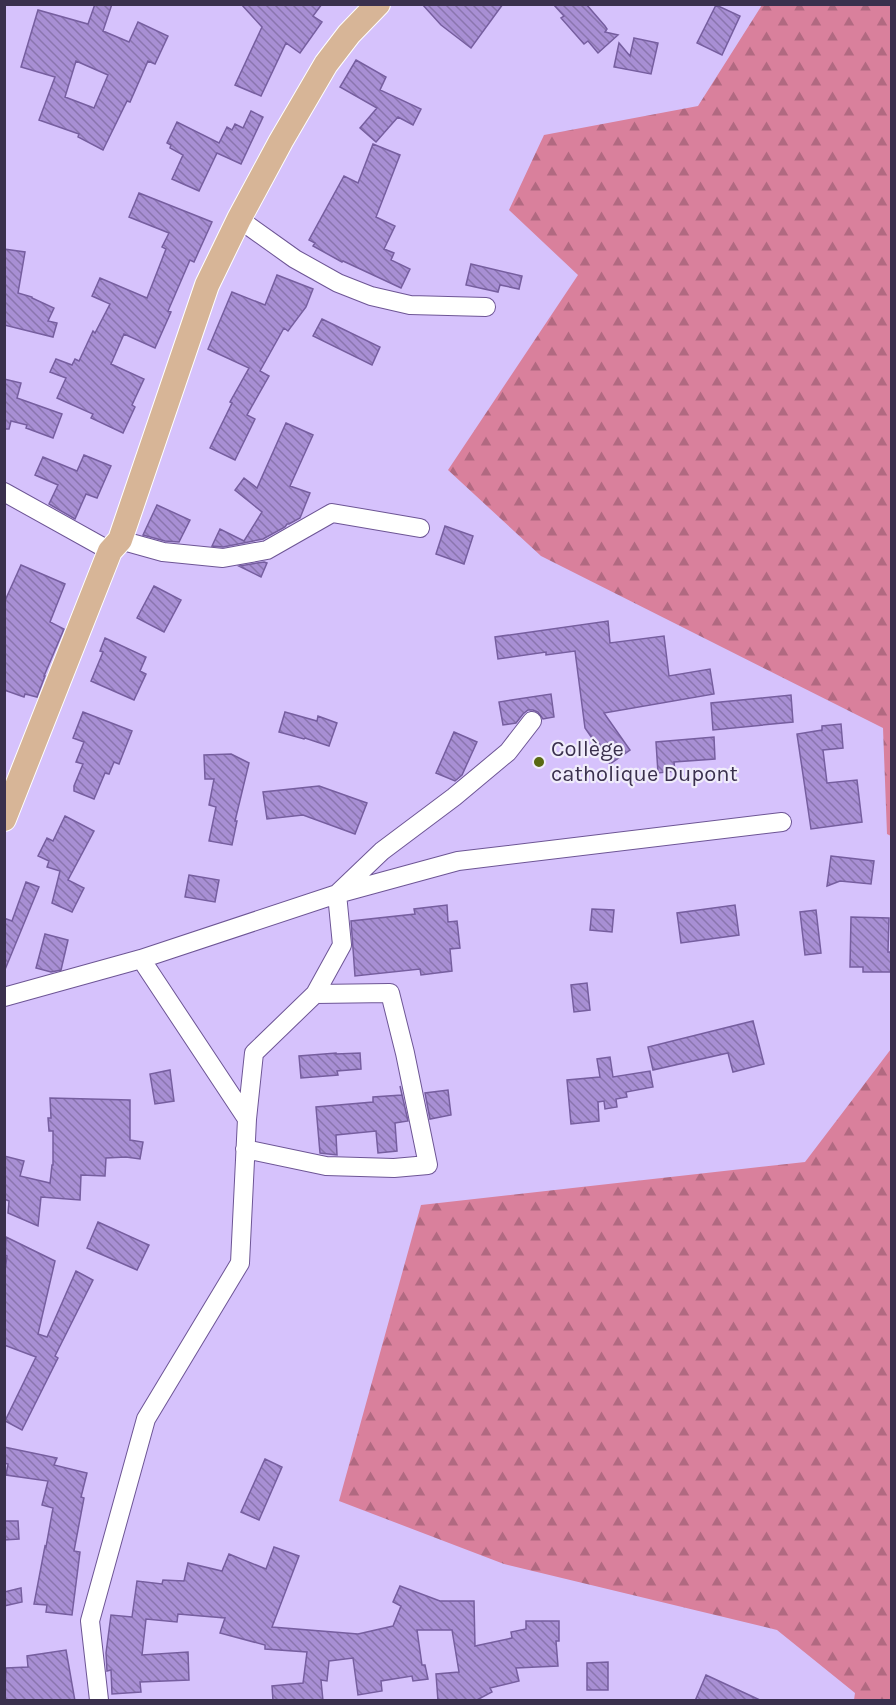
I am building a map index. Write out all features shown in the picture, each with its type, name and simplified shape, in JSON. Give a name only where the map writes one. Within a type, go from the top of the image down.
[{"type":"main road","points":[[4,819],[115,545],[207,285],[281,141],[326,64],[349,34],[378,4]]},
{"type":"street","points":[[239,219],[295,259],[338,283],[371,296],[410,305],[486,307]]},
{"type":"street","points":[[4,492],[115,545],[223,558],[267,550],[333,513],[420,528]]},
{"type":"street","points":[[337,894],[382,850],[454,797],[508,752],[532,721]]},
{"type":"street","points":[[4,997],[141,959],[337,894],[458,861],[782,822]]},
{"type":"street","points":[[99,1701],[90,1621],[146,1419],[240,1263],[247,1119],[254,1053],[315,994],[342,945],[337,894]]},
{"type":"street","points":[[141,959],[247,1119]]},
{"type":"street","points":[[245,1149],[326,1166],[394,1168],[428,1165],[390,993],[315,994]]},
{"type":"green space","points":[[762,5],[891,5],[891,836],[887,834],[883,728],[541,556],[448,470],[578,275],[509,210],[544,135],[698,106]]},
{"type":"green space","points":[[891,1049],[891,1700],[854,1700],[855,1693],[777,1630],[504,1564],[339,1501],[421,1205],[805,1162]]},
{"type":"building","points":[[95,4],[112,4],[103,31],[129,42],[138,22],[168,36],[155,64],[148,61],[130,102],[127,101],[103,150],[78,137],[79,134],[39,120],[55,77],[21,67],[38,10],[88,24]],"holes":[[[76,61],[108,75],[94,108],[65,97]]]},
{"type":"building","points":[[241,4],[322,4],[313,16],[322,22],[300,53],[286,43],[261,96],[235,85],[262,27]]},
{"type":"building","points":[[422,4],[503,4],[471,48],[441,25]]},
{"type":"building","points":[[553,4],[586,4],[605,26],[607,29],[605,32],[618,35],[598,53],[588,41],[584,44],[561,18],[564,16]]},
{"type":"building","points":[[716,5],[740,16],[722,55],[697,43]]},
{"type":"building","points":[[634,38],[658,43],[651,74],[614,67],[619,43],[630,56]]},
{"type":"building","points":[[356,60],[386,77],[380,90],[421,109],[413,125],[398,117],[376,142],[360,128],[377,108],[340,87]]},
{"type":"building","points":[[251,111],[263,117],[241,164],[217,153],[199,191],[172,179],[183,155],[170,148],[171,145],[167,143],[177,122],[219,143],[227,127],[232,130],[235,124],[243,128]]},
{"type":"building","points":[[373,144],[400,155],[376,217],[395,226],[384,249],[394,253],[391,260],[410,269],[401,288],[342,262],[313,246],[315,243],[309,240],[344,176],[358,183]]},
{"type":"building","points":[[139,193],[212,222],[194,262],[190,260],[155,348],[124,334],[111,364],[144,379],[123,433],[91,418],[93,414],[57,398],[66,378],[50,372],[56,359],[72,365],[75,359],[79,361],[93,331],[95,333],[110,304],[92,296],[100,278],[147,298],[166,249],[162,247],[169,233],[129,217]]},
{"type":"building","points":[[4,249],[25,252],[18,293],[54,308],[48,321],[57,323],[53,337],[4,325]]},
{"type":"building","points":[[471,264],[522,276],[519,289],[500,285],[498,292],[466,285]]},
{"type":"building","points":[[277,275],[313,289],[306,307],[288,331],[284,328],[260,371],[269,376],[247,415],[255,419],[235,460],[210,448],[232,403],[230,402],[249,368],[208,349],[232,292],[265,305]]},
{"type":"building","points":[[322,319],[380,347],[372,365],[313,336]]},
{"type":"building","points":[[4,379],[21,383],[17,398],[62,414],[53,438],[26,428],[27,425],[11,421],[9,429],[4,429]]},
{"type":"building","points":[[286,423],[313,435],[290,486],[310,493],[300,518],[263,539],[223,547],[212,546],[220,529],[244,541],[262,512],[235,490],[244,478],[257,488]]},
{"type":"building","points":[[84,455],[111,466],[97,498],[86,494],[75,519],[49,504],[58,485],[35,475],[43,457],[77,471]]},
{"type":"building","points":[[157,505],[190,520],[179,542],[143,535]]},
{"type":"building","points":[[445,526],[473,536],[464,564],[436,554]]},
{"type":"building","points":[[267,563],[261,577],[239,566]]},
{"type":"building","points":[[21,565],[65,584],[50,622],[64,629],[37,697],[25,694],[24,697],[4,690],[4,603]]},
{"type":"building","points":[[154,586],[181,600],[164,632],[137,618]]},
{"type":"building","points":[[608,621],[610,643],[664,636],[669,676],[710,669],[714,694],[604,713],[630,750],[610,764],[585,728],[575,651],[546,655],[546,652],[498,659],[495,637]]},
{"type":"building","points":[[105,638],[146,657],[140,671],[146,674],[134,700],[91,681],[103,652],[100,651]]},
{"type":"building","points":[[551,694],[554,717],[543,719],[538,712],[528,710],[516,723],[503,725],[499,702]]},
{"type":"building","points":[[791,695],[793,722],[713,730],[711,703]]},
{"type":"building","points":[[83,712],[132,731],[119,764],[114,762],[109,774],[105,773],[94,799],[74,791],[83,764],[76,762],[84,742],[73,738]]},
{"type":"building","points":[[285,712],[317,721],[318,716],[337,723],[329,746],[279,732]]},
{"type":"building","points":[[841,724],[843,748],[823,750],[827,783],[857,780],[862,822],[811,829],[797,734],[822,730],[822,726]]},
{"type":"building","points":[[454,732],[477,742],[462,775],[455,781],[436,773]]},
{"type":"building","points":[[714,737],[715,759],[674,762],[675,771],[658,773],[656,742]]},
{"type":"building","points":[[231,754],[249,763],[235,821],[237,821],[232,845],[209,841],[216,807],[209,805],[214,779],[205,779],[204,755]]},
{"type":"building","points":[[319,786],[367,803],[355,834],[303,815],[267,819],[263,792]]},
{"type":"building","points":[[65,816],[94,831],[68,880],[84,888],[72,912],[52,903],[60,871],[47,867],[49,861],[38,856],[47,838],[53,841]]},
{"type":"building","points":[[831,856],[874,861],[871,884],[840,881],[827,886]]},
{"type":"building","points":[[189,875],[219,880],[215,902],[185,897]]},
{"type":"building","points":[[26,882],[39,887],[4,972],[4,918],[12,921]]},
{"type":"building","points":[[447,905],[448,922],[457,921],[460,948],[450,949],[452,971],[421,975],[420,969],[355,976],[351,921],[415,914],[414,909]]},
{"type":"building","points":[[735,905],[739,935],[681,943],[677,913]]},
{"type":"building","points":[[592,909],[614,910],[612,932],[590,930]]},
{"type":"building","points":[[816,910],[821,953],[805,955],[800,912]]},
{"type":"building","points":[[851,917],[889,918],[888,952],[891,952],[891,972],[863,972],[863,967],[850,967]]},
{"type":"building","points":[[45,934],[68,940],[61,970],[51,972],[36,968]]},
{"type":"building","points":[[587,983],[590,1010],[574,1012],[571,985]]},
{"type":"building","points":[[753,1021],[764,1064],[733,1072],[728,1053],[653,1070],[648,1047]]},
{"type":"building","points":[[360,1053],[361,1069],[337,1071],[338,1075],[301,1078],[299,1056]]},
{"type":"building","points":[[610,1057],[613,1077],[650,1071],[653,1087],[626,1092],[627,1097],[616,1099],[617,1107],[605,1109],[604,1101],[598,1102],[599,1121],[571,1124],[567,1080],[600,1077],[597,1059]]},
{"type":"building","points":[[170,1070],[174,1101],[155,1104],[150,1074]]},
{"type":"building","points":[[400,1086],[408,1121],[395,1123],[397,1151],[378,1153],[376,1131],[336,1135],[337,1155],[320,1153],[316,1107],[373,1102],[373,1097],[402,1095]]},
{"type":"building","points":[[448,1090],[451,1115],[430,1119],[425,1093]]},
{"type":"building","points":[[50,1098],[130,1100],[130,1140],[143,1142],[140,1159],[106,1158],[105,1176],[81,1175],[80,1200],[41,1197],[38,1226],[8,1213],[9,1201],[4,1199],[4,1156],[24,1161],[20,1176],[50,1183],[53,1165],[53,1131],[49,1131]]},
{"type":"building","points":[[98,1222],[149,1245],[137,1270],[87,1248]]},
{"type":"building","points":[[6,1237],[55,1261],[38,1334],[47,1337],[76,1271],[93,1280],[55,1356],[58,1358],[22,1430],[5,1421],[36,1357],[4,1345]]},
{"type":"building","points":[[4,1447],[57,1458],[54,1465],[87,1473],[81,1497],[84,1498],[74,1551],[80,1552],[72,1615],[46,1612],[47,1605],[34,1604],[53,1508],[42,1505],[48,1481],[6,1475],[8,1464],[4,1463]]},
{"type":"building","points":[[265,1459],[282,1467],[259,1520],[241,1512]]},
{"type":"building","points":[[4,1521],[18,1521],[19,1539],[4,1540]]},
{"type":"building","points":[[274,1547],[299,1556],[272,1627],[358,1634],[393,1626],[401,1606],[393,1602],[400,1586],[440,1601],[474,1601],[475,1646],[512,1638],[511,1632],[526,1629],[526,1621],[559,1621],[559,1641],[556,1641],[558,1666],[516,1668],[519,1681],[490,1688],[492,1692],[475,1701],[438,1701],[436,1674],[459,1672],[452,1630],[417,1630],[422,1665],[425,1665],[428,1679],[413,1681],[412,1676],[381,1681],[382,1691],[358,1695],[353,1658],[329,1661],[327,1681],[321,1680],[323,1701],[273,1701],[272,1686],[303,1683],[307,1652],[265,1649],[265,1645],[220,1633],[225,1618],[178,1614],[177,1622],[146,1619],[142,1655],[188,1652],[189,1680],[140,1682],[141,1692],[112,1694],[111,1670],[107,1671],[106,1653],[111,1615],[132,1617],[137,1581],[162,1584],[163,1580],[184,1581],[188,1563],[222,1571],[229,1554],[266,1569]]},
{"type":"building","points":[[21,1588],[22,1602],[4,1606],[4,1592]]},
{"type":"building","points":[[66,1650],[75,1701],[4,1701],[6,1668],[28,1667],[27,1656]]},
{"type":"building","points":[[608,1662],[608,1690],[587,1690],[587,1663]]},
{"type":"building","points":[[706,1675],[762,1701],[695,1701]]},
{"type":"place","name":"Collège catholique Dupont","points":[[539,762]]}]
